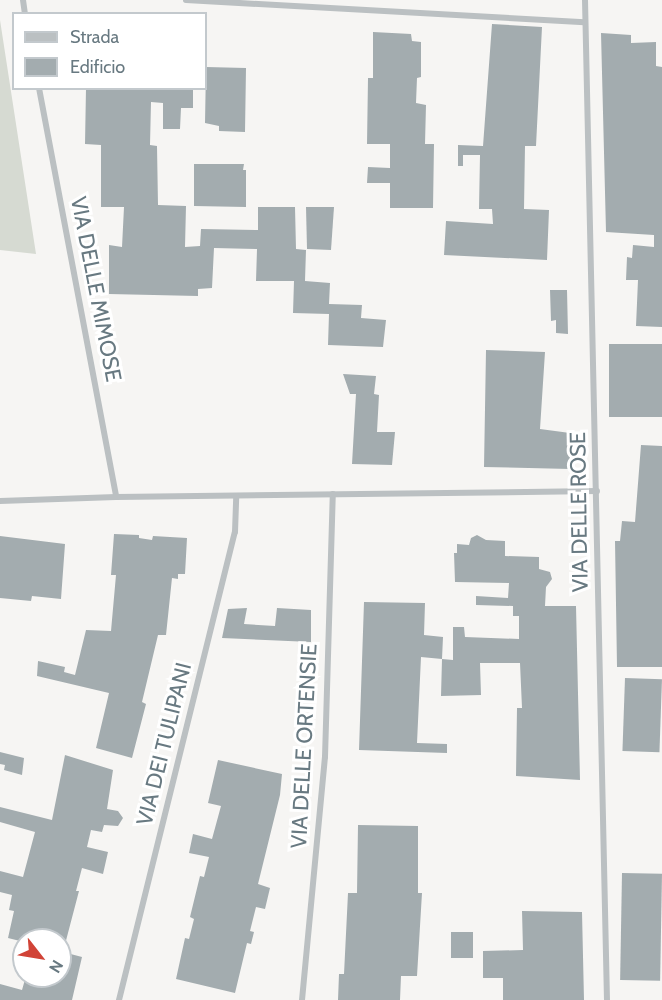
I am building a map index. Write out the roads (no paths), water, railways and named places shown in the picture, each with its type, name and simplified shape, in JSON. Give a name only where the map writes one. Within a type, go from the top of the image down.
[{"type":"street","points":[[186,0],[584,22]]},
{"type":"street","name":"VIA DELLE ROSE","points":[[585,0],[607,1000]]},
{"type":"street","name":"VIA DELLE MIMOSE","points":[[39,90],[116,497]]},
{"type":"street","points":[[0,501],[116,497],[597,491]]},
{"type":"street","name":"VIA DELLE ORTENSIE","points":[[302,1000],[324,757],[333,494]]},
{"type":"street","name":"VIA DEI TULIPANI","points":[[119,1000],[235,532],[236,496]]}]
